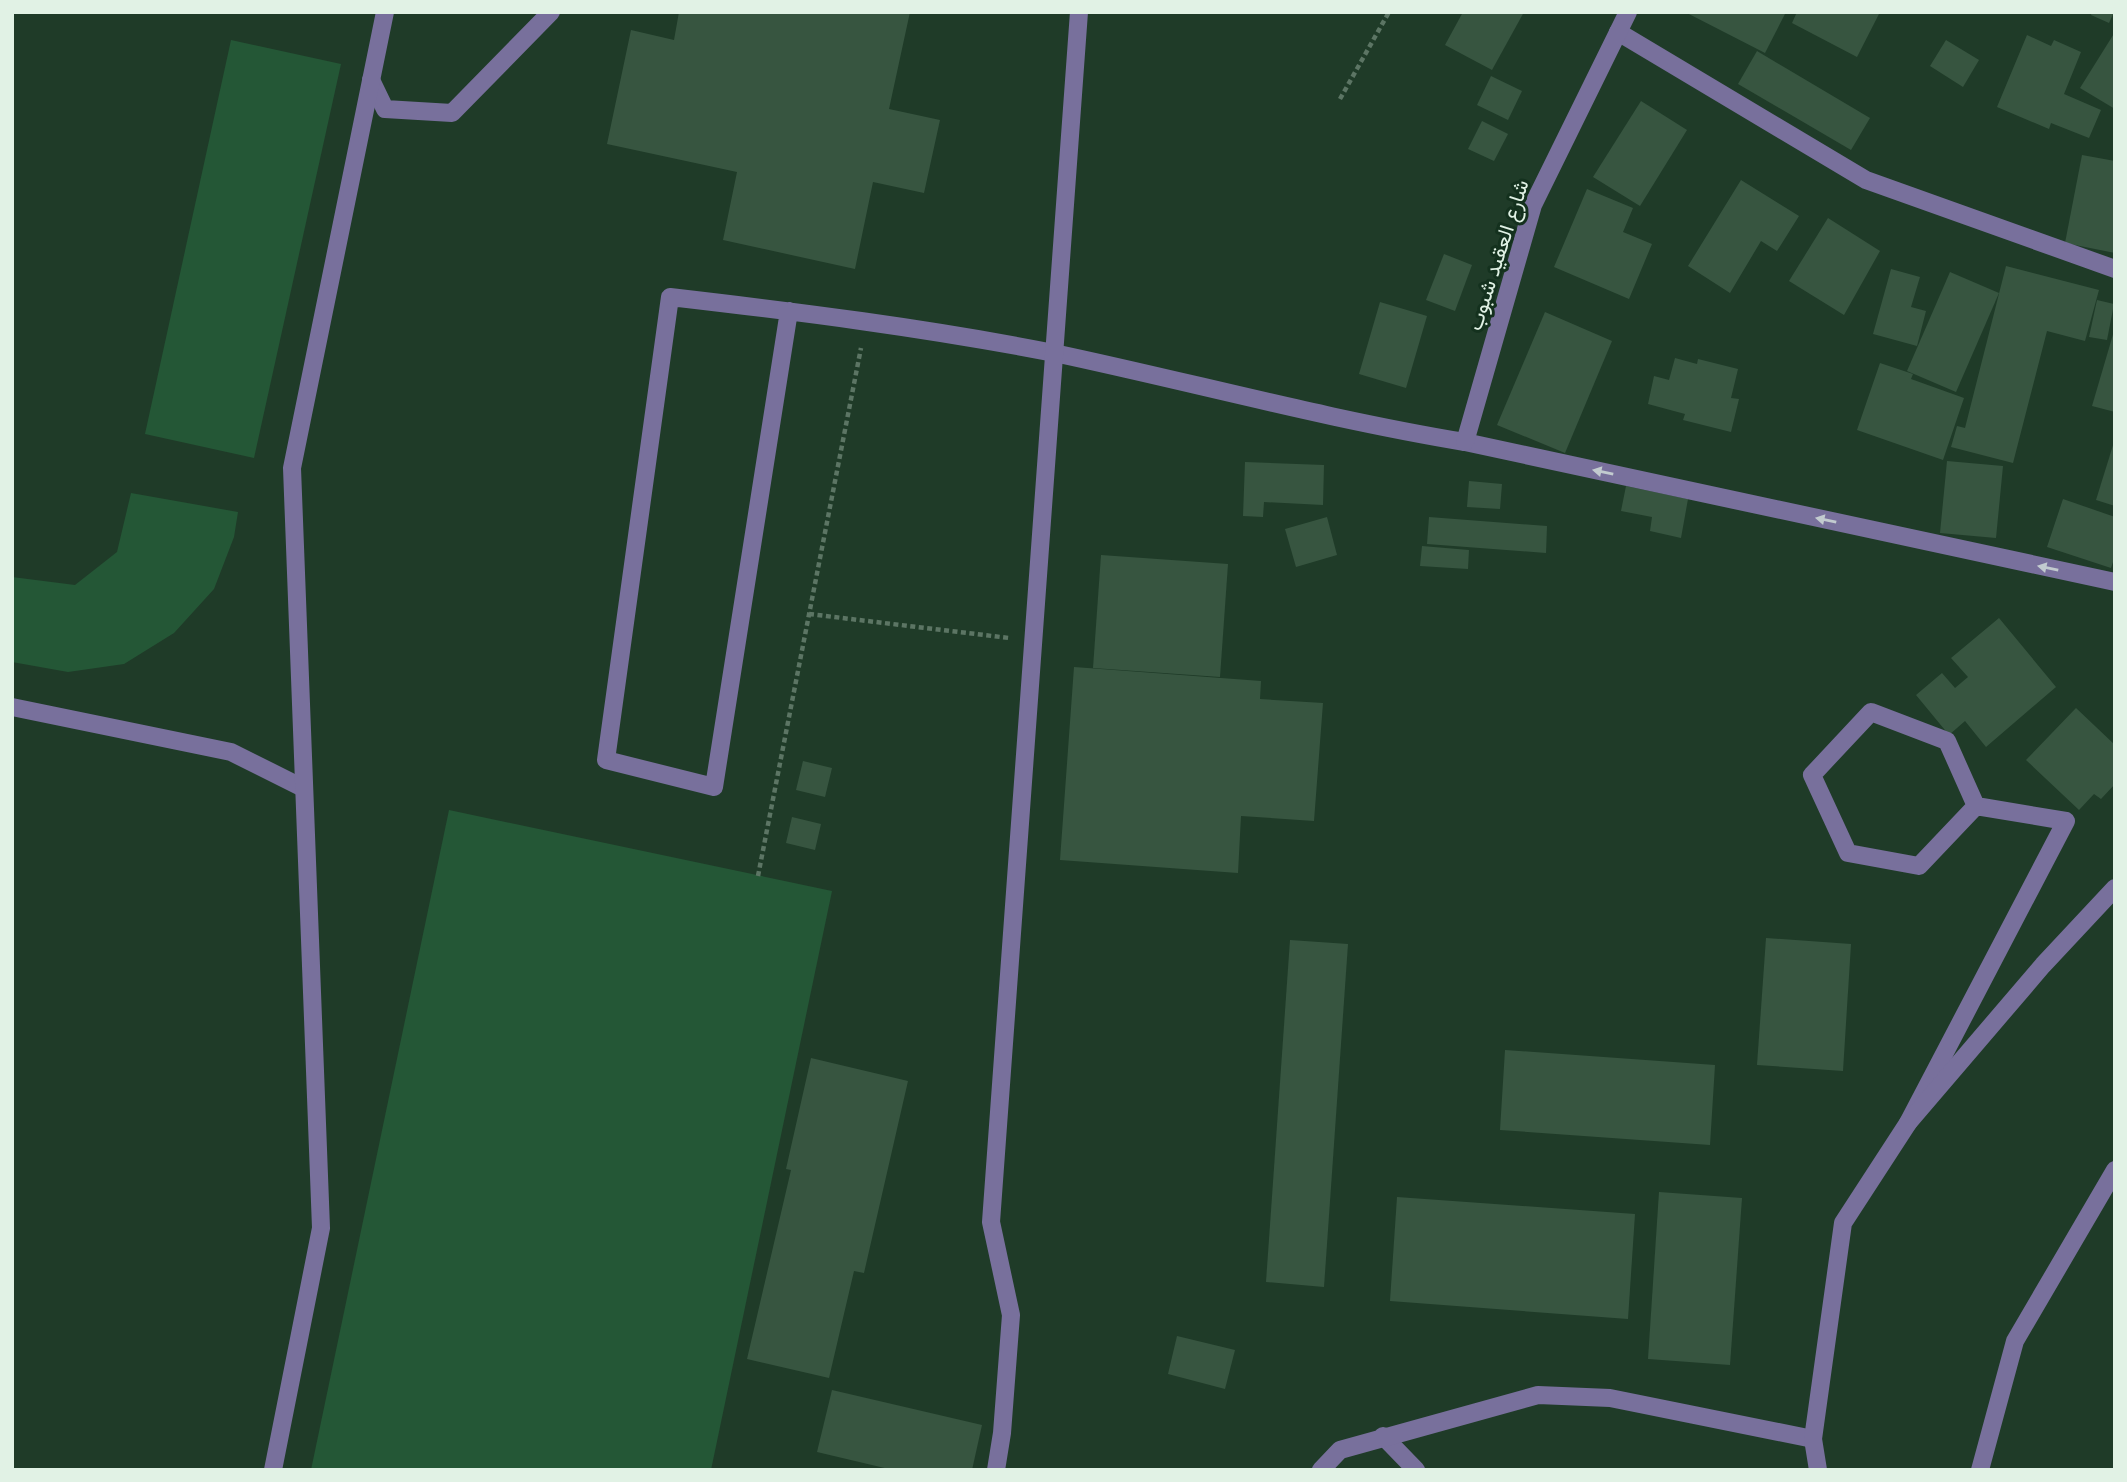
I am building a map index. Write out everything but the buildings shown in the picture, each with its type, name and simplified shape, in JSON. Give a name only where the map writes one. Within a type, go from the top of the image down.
[{"type":"street","points":[[273,1470],[321,1228],[292,468],[385,12]]},
{"type":"street","points":[[370,80],[385,109],[452,113],[551,12]]},
{"type":"street","points":[[996,1470],[1002,1433],[1011,1315],[991,1222],[1079,12]]},
{"type":"street","name":"شارع العقيد شبوب","points":[[1465,442],[1533,205],[1628,12]]},
{"type":"street","points":[[1618,32],[1866,180],[2115,269]]},
{"type":"street","points":[[789,311],[714,787],[606,760],[670,297],[789,311],[866,321],[1054,353],[1370,427],[1465,442],[2115,582]]},
{"type":"street","points":[[12,707],[231,752],[303,788]]},
{"type":"street","points":[[1871,712],[1948,741],[1976,806],[1919,866],[1860,856],[1848,853],[1812,775],[1871,712]]},
{"type":"street","points":[[1818,1470],[1813,1439],[1843,1223],[1908,1123],[2066,821],[1976,806]]},
{"type":"street","points":[[1908,1123],[2043,965],[2115,888]]},
{"type":"street","points":[[1980,1470],[2015,1341],[2115,1170]]},
{"type":"street","points":[[1321,1470],[1340,1450],[1538,1395],[1610,1398],[1813,1439]]},
{"type":"street","points":[[1383,1436],[1416,1470]]},
{"type":"path","points":[[1340,99],[1389,12]]},
{"type":"path","points":[[758,876],[866,321]]},
{"type":"path","points":[[808,614],[1032,641]]},
{"type":"green space","points":[[231,40],[341,64],[254,458],[145,434]]},
{"type":"green space","points":[[131,493],[238,512],[234,537],[214,589],[174,633],[124,664],[68,672],[12,662],[12,577],[75,585],[117,552]]},
{"type":"green space","points":[[449,810],[832,891],[711,1470],[311,1470]]}]
